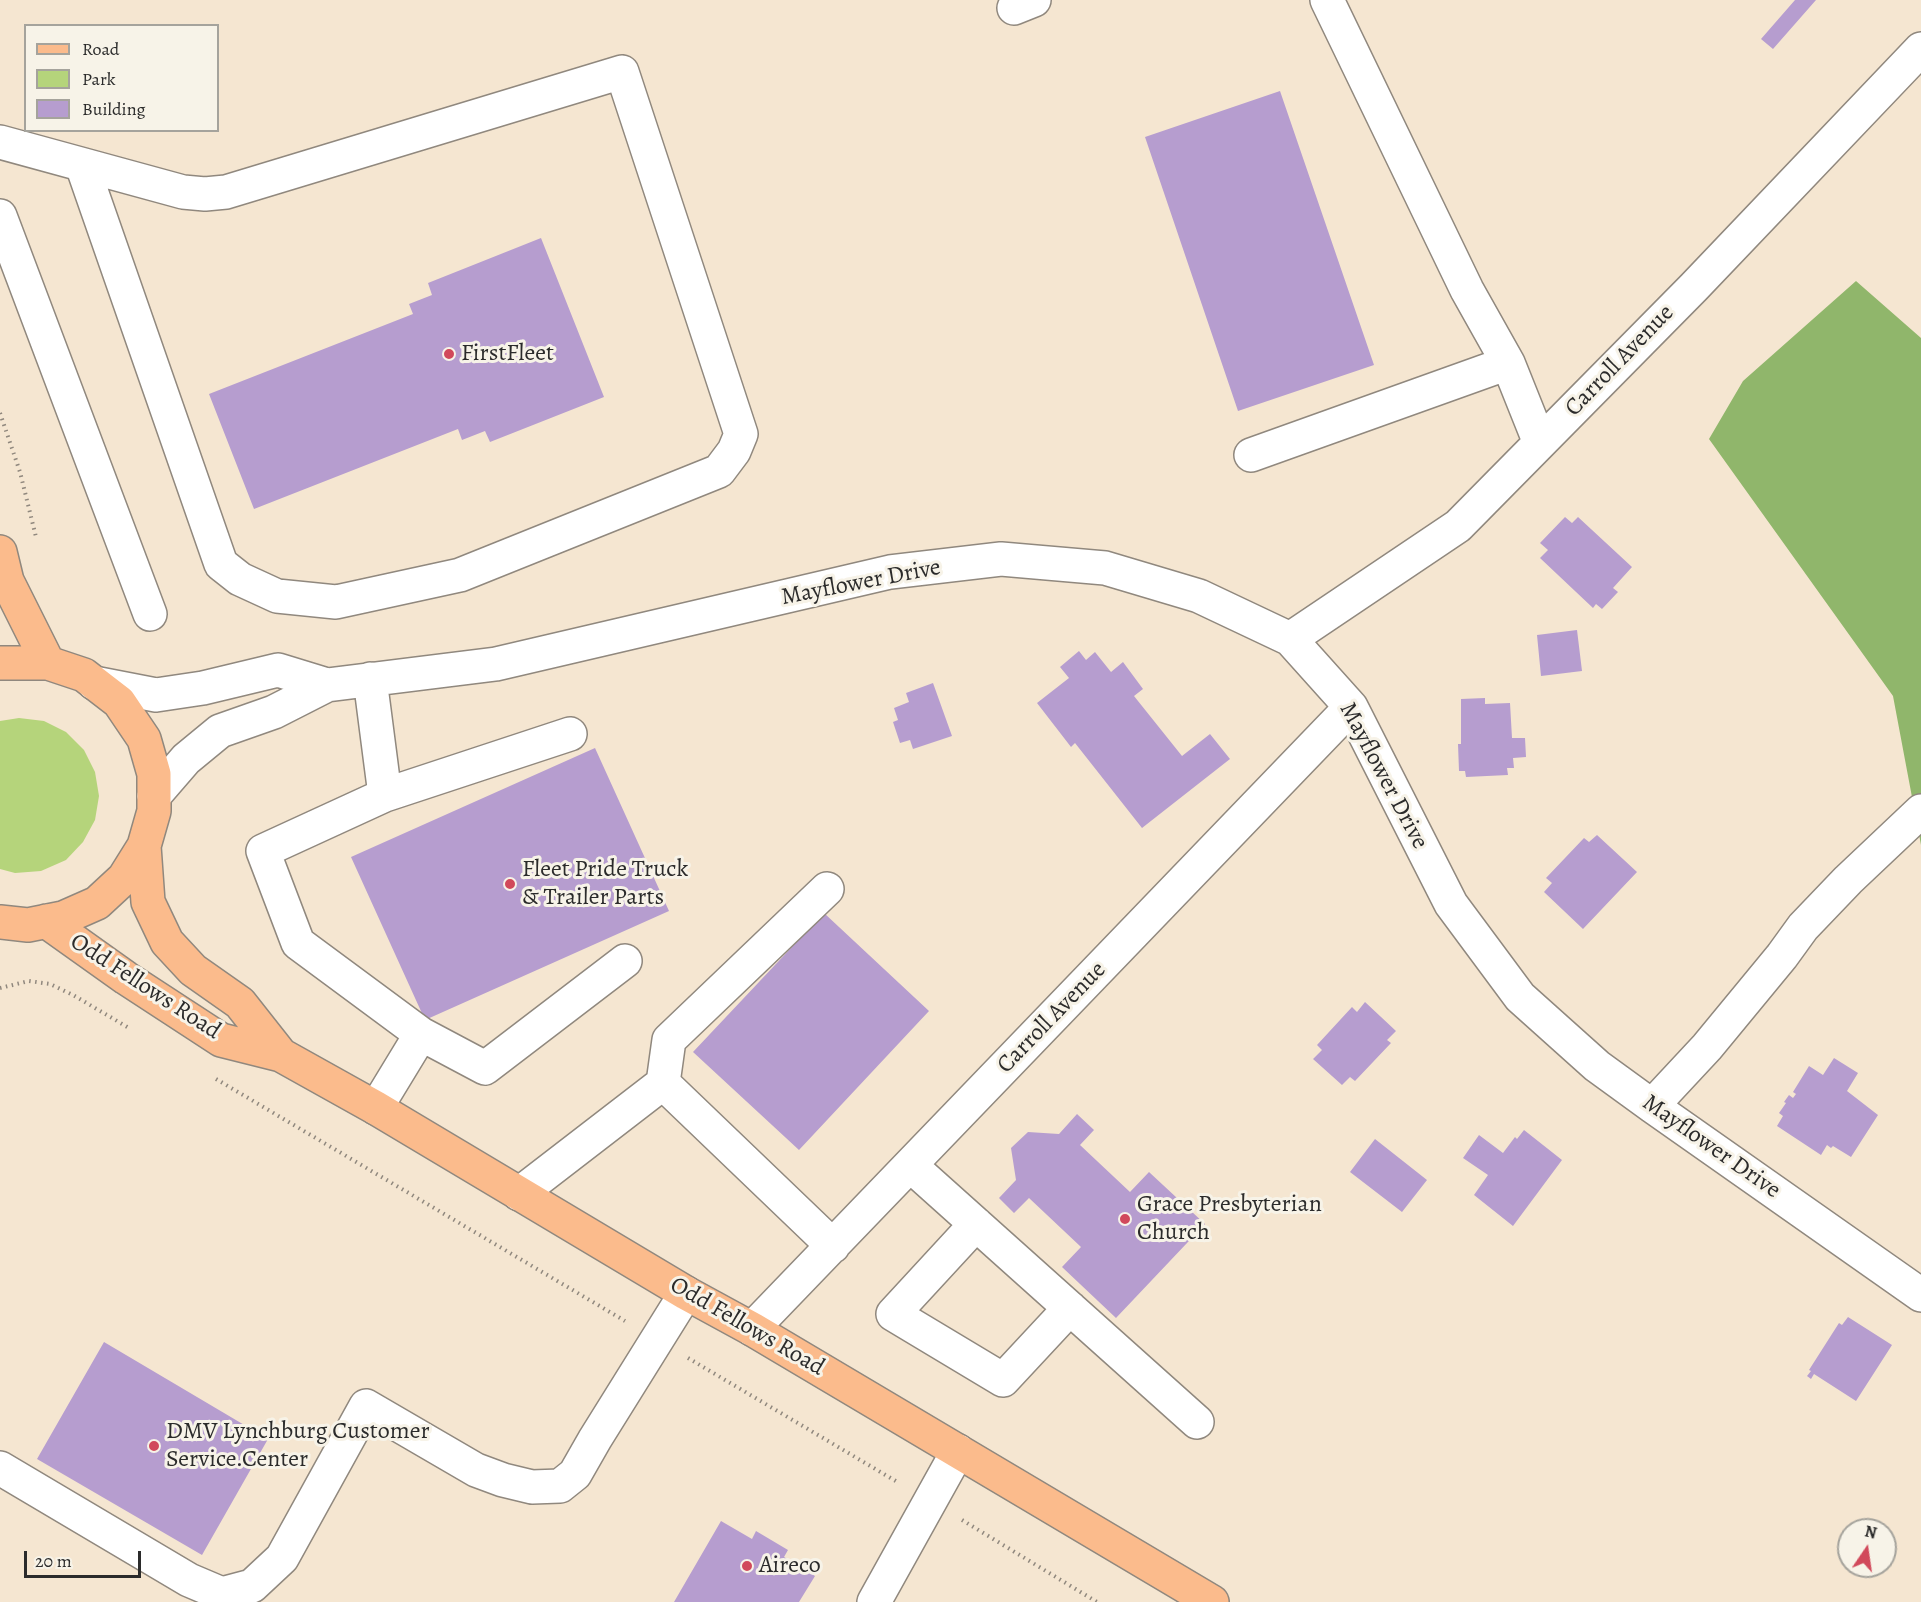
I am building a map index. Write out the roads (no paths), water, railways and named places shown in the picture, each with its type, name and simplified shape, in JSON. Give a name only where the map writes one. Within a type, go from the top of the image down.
[{"type":"main road","points":[[0,552],[7,582],[48,663]]},
{"type":"main road","points":[[0,663],[48,663],[84,675],[119,702],[144,739],[154,774],[154,811],[144,846],[124,878],[97,903],[63,918],[28,925],[4,926]]},
{"type":"main road","name":"Odd Fellows Road","points":[[144,846],[148,902],[167,942],[193,970],[240,1003],[281,1055]]},
{"type":"main road","name":"Odd Fellows Road","points":[[46,921],[126,978],[221,1040],[281,1055],[376,1108],[1212,1602]]},
{"type":"street","points":[[1327,0],[1467,290],[1508,363],[1540,443]]},
{"type":"street","name":"Carroll Avenue","points":[[1290,639],[1458,526],[1702,278],[1921,49]]},
{"type":"street","points":[[0,142],[183,192],[205,194],[226,192],[622,72],[741,434],[734,451],[719,471],[460,575],[336,602],[277,596],[240,579],[221,564],[82,165]]},
{"type":"street","points":[[0,216],[150,614]]},
{"type":"street","points":[[1251,455],[1508,363]]},
{"type":"street","name":"Mayflower Drive","points":[[154,796],[186,759],[220,731],[274,712],[327,685],[496,664],[890,572],[1001,559],[1105,568],[1199,596],[1290,639],[1351,707],[1451,904],[1520,997],[1597,1066],[1921,1295]]},
{"type":"street","name":"Mayflower Drive","points":[[94,683],[156,695],[203,688],[278,670],[327,685]]},
{"type":"street","points":[[370,678],[386,795]]},
{"type":"street","name":"Carroll Avenue","points":[[752,1329],[1351,707]]},
{"type":"street","points":[[570,734],[386,795],[263,851],[298,943],[421,1034],[485,1068],[625,961]]},
{"type":"street","points":[[1652,1106],[1722,1029],[1803,927],[1848,880],[1921,811]]},
{"type":"street","points":[[519,1194],[663,1083],[669,1040],[827,889]]},
{"type":"street","points":[[376,1108],[421,1034]]},
{"type":"street","points":[[663,1083],[833,1246]]},
{"type":"street","points":[[910,1165],[1197,1422]]},
{"type":"street","points":[[976,1224],[893,1314],[1003,1380],[1071,1308]]},
{"type":"street","points":[[0,1468],[189,1581],[222,1594],[252,1586],[282,1558],[366,1406],[485,1473],[532,1487],[560,1486],[575,1474],[686,1293]]},
{"type":"street","points":[[874,1602],[958,1451]]},
{"type":"place","name":"FirstFleet","points":[[449,354]]},
{"type":"place","name":"Fleet Pride Truck & Trailer Parts","points":[[510,884]]},
{"type":"place","name":"Grace Presbyterian Church","points":[[1125,1219]]},
{"type":"place","name":"DMV Lynchburg Customer Service.Center","points":[[154,1446]]},
{"type":"place","name":"Aireco","points":[[747,1566]]}]
